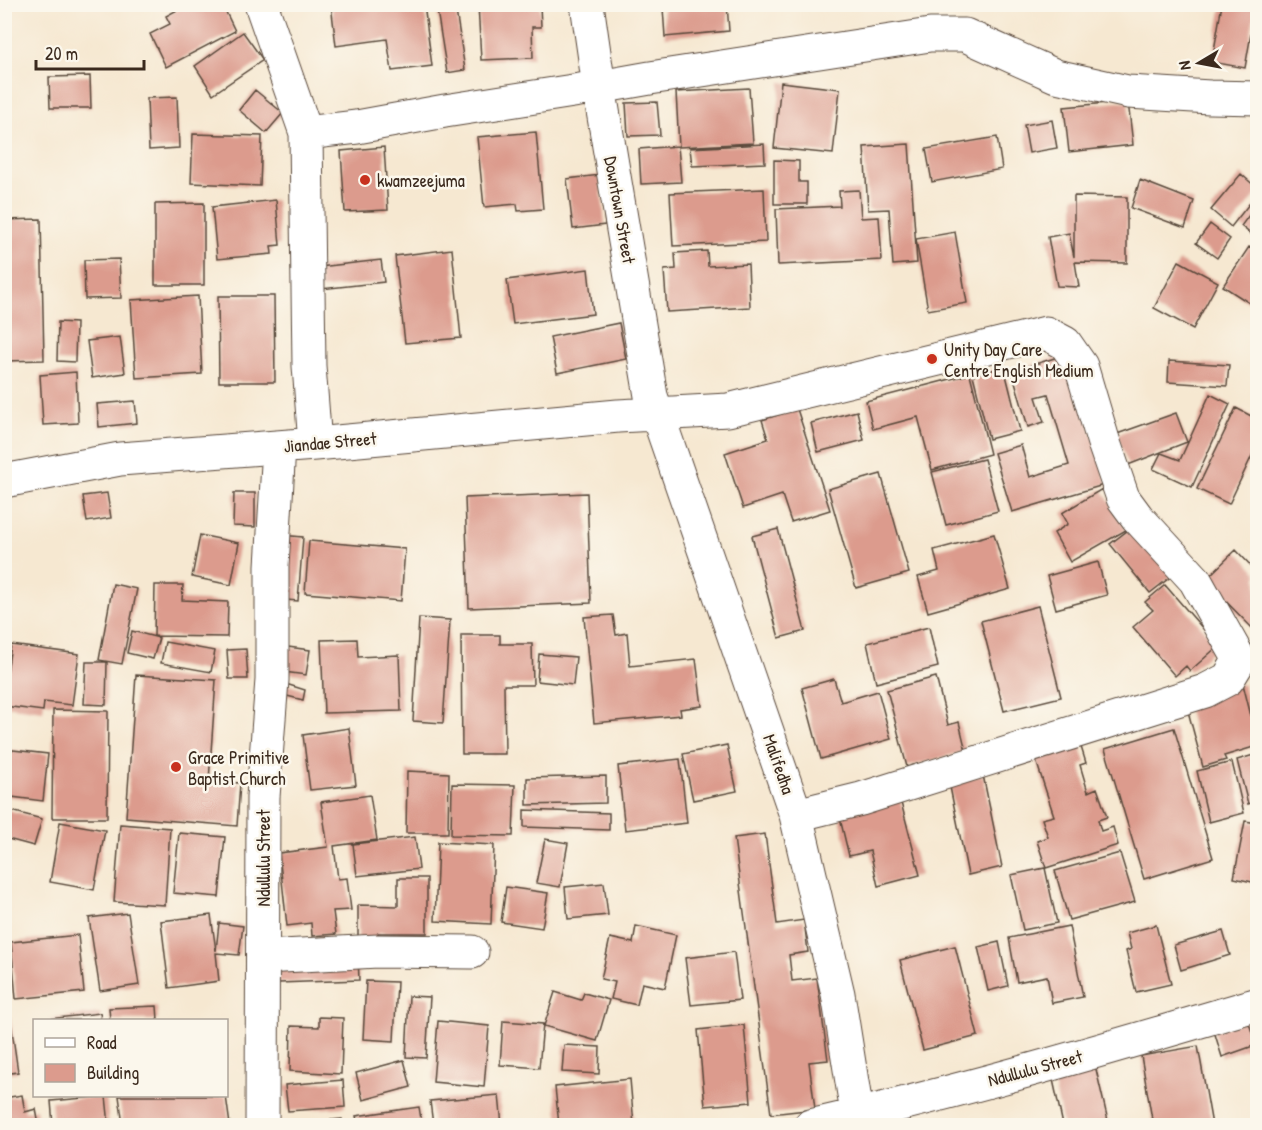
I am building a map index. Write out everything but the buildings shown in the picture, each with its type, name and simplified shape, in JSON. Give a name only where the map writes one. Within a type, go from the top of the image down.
[{"type":"street","points":[[261,4],[306,133],[309,366],[315,444]]},
{"type":"street","name":"Downtown Street","points":[[587,4],[598,87],[651,396],[657,415]]},
{"type":"street","points":[[306,133],[357,127],[522,98],[930,35],[965,35],[1056,76],[1128,92],[1257,98]]},
{"type":"street","name":"Jiandae Street","points":[[4,481],[120,459],[315,444],[618,416],[728,410],[1046,333],[1065,343],[1081,366],[1123,498],[1137,517],[1195,580],[1239,661],[1228,679],[1204,691],[861,799],[796,815]]},
{"type":"street","name":"Malifedha","points":[[657,415],[796,815],[838,994],[859,1120]]},
{"type":"street","name":"Ndullulu Street","points":[[262,1125],[263,797],[272,680],[272,566],[279,447]]},
{"type":"street","points":[[263,957],[378,951],[472,952]]},
{"type":"street","name":"Ndullulu Street","points":[[810,1125],[859,1120],[1257,1004]]},
{"type":"place","name":"kwamzeejuma","points":[[365,180]]},
{"type":"place","name":"Unity Day Care Centre English Medium","points":[[932,359]]},
{"type":"place","name":"Grace Primitive Baptist Church","points":[[176,767]]}]
